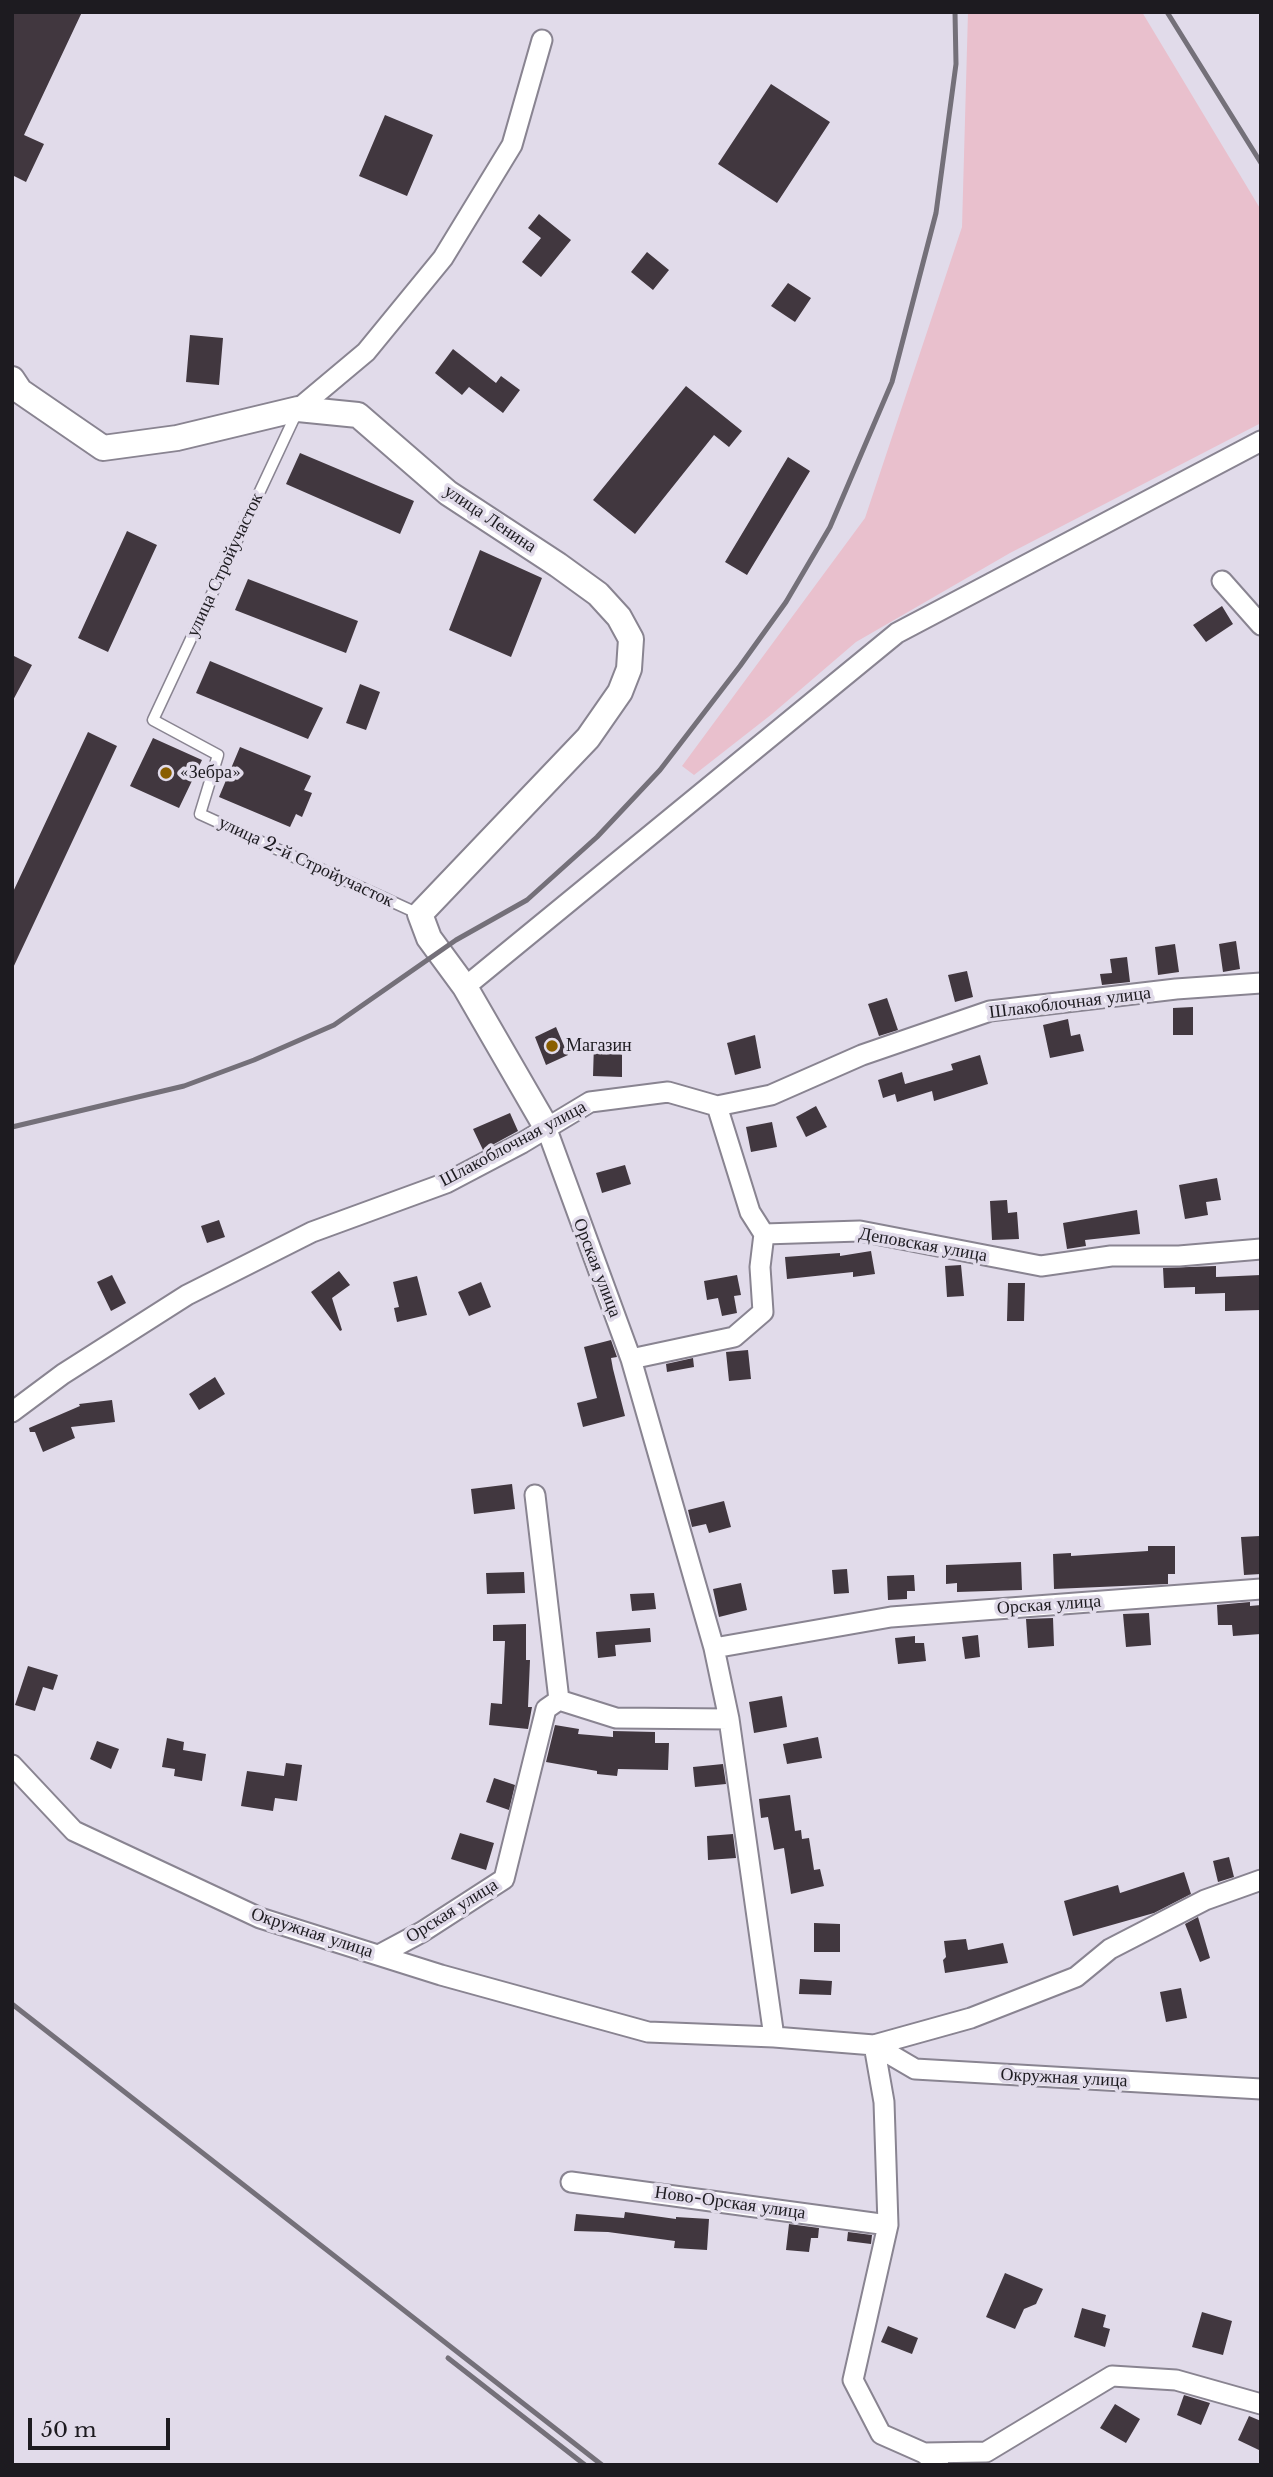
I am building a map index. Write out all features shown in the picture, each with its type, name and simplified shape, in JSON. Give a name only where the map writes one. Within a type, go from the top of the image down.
[{"type":"street","points":[[298,409],[366,352],[443,258],[512,145],[541,40]]},
{"type":"street","name":"улица Ленина","points":[[12,379],[20,391],[103,448],[177,438],[298,409],[358,415],[448,493],[598,594],[619,617],[631,639],[629,669],[620,692],[588,738],[420,914]]},
{"type":"street","points":[[465,987],[897,633],[1261,441]]},
{"type":"street","points":[[1222,581],[1261,625]]},
{"type":"street","name":"Орская улица","points":[[420,914],[429,938],[465,987],[546,1128],[632,1359],[714,1648],[729,1719],[774,2036]]},
{"type":"street","name":"Шлакоблочная улица","points":[[12,1412],[63,1374],[187,1295],[312,1232],[446,1183],[522,1143],[590,1102],[668,1092],[717,1106],[771,1095],[862,1055],[990,1011],[1176,989],[1261,983]]},
{"type":"street","points":[[632,1359],[734,1337],[763,1312],[760,1267],[764,1234],[750,1212],[717,1106]]},
{"type":"street","name":"Деповская улица","points":[[764,1234],[860,1231],[1041,1266],[1111,1255],[1179,1256],[1261,1249]]},
{"type":"street","points":[[536,1495],[559,1700],[616,1718],[729,1719]]},
{"type":"street","name":"Орская улица","points":[[714,1648],[891,1617],[1261,1589]]},
{"type":"street","name":"Орская улица","points":[[379,1955],[422,1932],[504,1879],[546,1709],[559,1700]]},
{"type":"street","name":"Окружная улица","points":[[12,1765],[74,1831],[260,1918],[441,1975],[648,2032],[774,2036],[874,2045],[915,2069],[1261,2089]]},
{"type":"street","points":[[1261,1880],[1205,1900],[1110,1949],[1076,1977],[971,2018],[874,2045],[884,2102],[888,2225],[853,2380],[881,2434],[931,2459],[986,2452],[1112,2376],[1176,2380],[1261,2404]]},
{"type":"street","name":"Ново-Орская улица","points":[[571,2182],[888,2225]]},
{"type":"lane","name":"улица Стройучасток","points":[[153,720],[298,409]]},
{"type":"lane","name":"улица 2-й Стройучасток","points":[[153,720],[218,755],[200,814],[420,914]]},
{"type":"shaded area","points":[[968,12],[1142,12],[1261,210],[1261,423],[1010,553],[856,642],[772,714],[694,775],[682,766],[865,518],[962,227]]},
{"type":"building","points":[[12,12],[82,12],[24,135],[44,144],[26,182],[12,175]]},
{"type":"building","points":[[771,84],[830,122],[777,203],[718,164]]},
{"type":"building","points":[[385,115],[433,135],[407,196],[359,176]]},
{"type":"building","points":[[539,214],[571,240],[541,277],[522,262],[541,238],[528,228]]},
{"type":"building","points":[[647,252],[669,270],[653,290],[631,272]]},
{"type":"building","points":[[788,283],[811,298],[795,322],[771,306]]},
{"type":"building","points":[[190,335],[223,338],[219,385],[186,382]]},
{"type":"building","points":[[453,349],[496,383],[501,376],[520,390],[503,413],[469,387],[462,395],[435,373]]},
{"type":"building","points":[[686,386],[742,431],[729,447],[714,435],[635,534],[593,500]]},
{"type":"building","points":[[300,453],[414,501],[400,534],[286,484]]},
{"type":"building","points":[[788,457],[810,471],[747,575],[725,562]]},
{"type":"building","points":[[127,531],[157,545],[108,652],[78,638]]},
{"type":"building","points":[[480,550],[542,578],[511,657],[449,630]]},
{"type":"building","points":[[248,579],[358,621],[346,653],[235,610]]},
{"type":"building","points":[[1222,606],[1233,624],[1206,642],[1193,625]]},
{"type":"building","points":[[12,655],[32,665],[12,702]]},
{"type":"building","points":[[210,661],[323,708],[308,739],[196,693]]},
{"type":"building","points":[[360,684],[380,692],[366,730],[346,723]]},
{"type":"building","points":[[88,732],[117,746],[12,970],[12,894]]},
{"type":"building","name":"«Зебра»","points":[[153,738],[202,760],[179,808],[130,786]]},
{"type":"building","points":[[240,747],[311,776],[304,790],[312,793],[302,817],[296,814],[290,827],[219,797]]},
{"type":"building","points":[[1236,941],[1240,969],[1223,972],[1219,944]]},
{"type":"building","points":[[1175,944],[1179,972],[1158,975],[1155,947]]},
{"type":"building","points":[[1127,957],[1130,982],[1102,985],[1100,974],[1112,973],[1110,959]]},
{"type":"building","points":[[967,971],[973,997],[955,1002],[948,975]]},
{"type":"building","points":[[887,998],[898,1030],[879,1036],[868,1004]]},
{"type":"building","points":[[1193,1007],[1193,1035],[1173,1035],[1173,1008]]},
{"type":"building","points":[[1068,1019],[1071,1036],[1080,1034],[1084,1051],[1050,1058],[1043,1025]]},
{"type":"building","name":"Магазин","points":[[556,1027],[568,1055],[546,1065],[535,1037]]},
{"type":"building","points":[[755,1035],[761,1068],[735,1075],[727,1043]]},
{"type":"building","points":[[594,1044],[622,1044],[622,1077],[593,1076]]},
{"type":"building","points":[[980,1055],[988,1084],[934,1101],[932,1091],[897,1102],[895,1094],[883,1098],[878,1080],[902,1072],[905,1084],[953,1070],[951,1064]]},
{"type":"building","points":[[816,1106],[827,1127],[806,1137],[796,1117]]},
{"type":"building","points":[[510,1113],[518,1131],[483,1150],[473,1129]]},
{"type":"building","points":[[772,1122],[777,1147],[751,1152],[746,1127]]},
{"type":"building","points":[[625,1165],[631,1184],[602,1193],[596,1173]]},
{"type":"building","points":[[1217,1178],[1221,1200],[1206,1202],[1208,1215],[1185,1219],[1179,1185]]},
{"type":"building","points":[[1007,1200],[1008,1213],[1017,1212],[1019,1239],[992,1240],[990,1201]]},
{"type":"building","points":[[1137,1210],[1140,1234],[1085,1240],[1086,1246],[1067,1249],[1063,1223]]},
{"type":"building","points":[[219,1220],[225,1237],[207,1243],[201,1226]]},
{"type":"building","points":[[871,1251],[875,1274],[853,1277],[853,1272],[787,1279],[785,1257],[840,1253],[840,1256]]},
{"type":"building","points":[[961,1265],[964,1296],[947,1297],[945,1266]]},
{"type":"building","points":[[1216,1266],[1216,1277],[1261,1275],[1261,1310],[1225,1311],[1225,1293],[1195,1294],[1195,1287],[1164,1288],[1163,1268]]},
{"type":"building","points":[[339,1271],[350,1285],[332,1298],[342,1330],[340,1331],[311,1292]]},
{"type":"building","points":[[112,1275],[126,1303],[111,1311],[97,1282]]},
{"type":"building","points":[[737,1275],[741,1295],[734,1296],[737,1313],[722,1316],[718,1298],[707,1300],[704,1281]]},
{"type":"building","points":[[417,1276],[427,1315],[397,1322],[394,1308],[399,1307],[393,1282]]},
{"type":"building","points":[[481,1282],[491,1307],[469,1316],[458,1292]]},
{"type":"building","points":[[1008,1283],[1025,1283],[1024,1321],[1007,1321]]},
{"type":"building","points":[[611,1340],[617,1357],[611,1358],[613,1369],[625,1416],[583,1427],[577,1403],[597,1398],[584,1347]]},
{"type":"building","points":[[748,1350],[751,1379],[729,1381],[726,1352]]},
{"type":"building","points":[[693,1358],[694,1367],[667,1372],[666,1364]]},
{"type":"building","points":[[215,1377],[225,1394],[199,1410],[189,1394]]},
{"type":"building","points":[[112,1400],[115,1422],[71,1427],[75,1438],[43,1452],[35,1432],[30,1432],[29,1428],[80,1406],[79,1404]]},
{"type":"building","points":[[512,1484],[515,1509],[474,1514],[471,1489]]},
{"type":"building","points":[[724,1501],[731,1527],[709,1533],[706,1524],[692,1527],[688,1510]]},
{"type":"building","points":[[1260,1536],[1261,1574],[1244,1575],[1241,1537]]},
{"type":"building","points":[[1148,1546],[1175,1546],[1175,1574],[1168,1574],[1168,1584],[1054,1589],[1053,1554],[1071,1553],[1071,1556],[1148,1551]]},
{"type":"building","points":[[1021,1562],[1022,1590],[957,1592],[957,1583],[946,1584],[946,1565]]},
{"type":"building","points":[[847,1569],[849,1593],[834,1594],[832,1570]]},
{"type":"building","points":[[524,1572],[525,1593],[487,1594],[486,1573]]},
{"type":"building","points":[[914,1575],[915,1591],[907,1591],[907,1599],[888,1600],[887,1576]]},
{"type":"building","points":[[741,1583],[747,1610],[719,1617],[713,1589]]},
{"type":"building","points":[[654,1593],[656,1609],[632,1611],[630,1594]]},
{"type":"building","points":[[1250,1602],[1250,1606],[1261,1605],[1261,1634],[1233,1636],[1232,1625],[1218,1625],[1217,1605]]},
{"type":"building","points":[[1149,1613],[1151,1645],[1126,1647],[1123,1614]]},
{"type":"building","points":[[1053,1618],[1054,1646],[1028,1648],[1026,1619]]},
{"type":"building","points":[[526,1624],[526,1660],[530,1660],[528,1707],[532,1707],[528,1729],[489,1725],[491,1703],[502,1704],[505,1641],[493,1641],[493,1625]]},
{"type":"building","points":[[650,1628],[651,1642],[615,1645],[616,1656],[598,1658],[596,1632]]},
{"type":"building","points":[[978,1635],[980,1657],[965,1659],[962,1637]]},
{"type":"building","points":[[915,1636],[915,1643],[924,1643],[926,1661],[898,1664],[895,1638]]},
{"type":"building","points":[[28,1666],[58,1675],[53,1690],[43,1687],[35,1711],[15,1705]]},
{"type":"building","points":[[782,1696],[787,1727],[754,1733],[749,1702]]},
{"type":"building","points":[[555,1725],[579,1729],[578,1734],[613,1737],[613,1731],[655,1732],[655,1743],[669,1743],[668,1770],[618,1769],[617,1776],[546,1762]]},
{"type":"building","points":[[818,1737],[822,1758],[787,1764],[783,1744]]},
{"type":"building","points":[[167,1738],[184,1742],[183,1750],[206,1754],[202,1781],[174,1776],[175,1769],[162,1767]]},
{"type":"building","points":[[97,1741],[119,1749],[111,1769],[90,1759]]},
{"type":"building","points":[[286,1763],[302,1765],[297,1801],[275,1798],[273,1811],[241,1806],[247,1771],[284,1776]]},
{"type":"building","points":[[723,1764],[726,1784],[695,1787],[693,1767]]},
{"type":"building","points":[[494,1778],[515,1785],[509,1810],[486,1802]]},
{"type":"building","points":[[790,1795],[795,1831],[801,1830],[802,1839],[809,1838],[814,1870],[820,1869],[824,1886],[791,1894],[784,1848],[774,1850],[768,1817],[761,1818],[759,1799]]},
{"type":"building","points":[[460,1833],[494,1843],[486,1870],[451,1859]]},
{"type":"building","points":[[733,1834],[736,1858],[708,1860],[707,1836]]},
{"type":"building","points":[[1229,1857],[1234,1877],[1218,1882],[1213,1861]]},
{"type":"building","points":[[1184,1872],[1191,1894],[1154,1913],[1073,1936],[1064,1901],[1118,1885],[1120,1893]]},
{"type":"building","points":[[1198,1917],[1210,1958],[1200,1962],[1185,1924]]},
{"type":"building","points":[[814,1923],[840,1924],[840,1952],[814,1952]]},
{"type":"building","points":[[966,1939],[968,1950],[1003,1943],[1008,1963],[945,1973],[944,1941]]},
{"type":"building","points":[[800,1979],[832,1981],[831,1995],[799,1994]]},
{"type":"building","points":[[1181,1988],[1187,2018],[1166,2022],[1160,1992]]},
{"type":"building","points":[[625,2212],[676,2219],[709,2219],[707,2250],[674,2248],[675,2241],[608,2232],[574,2231],[576,2214],[624,2218]]},
{"type":"building","points":[[789,2224],[819,2228],[818,2238],[811,2238],[809,2252],[786,2250]]},
{"type":"building","points":[[848,2232],[872,2235],[871,2244],[847,2241]]},
{"type":"building","points":[[1005,2273],[1043,2289],[1036,2304],[1024,2309],[1015,2329],[986,2317]]},
{"type":"building","points":[[1082,2308],[1106,2315],[1103,2327],[1110,2329],[1105,2347],[1074,2337]]},
{"type":"building","points":[[1202,2312],[1232,2321],[1223,2355],[1192,2347]]},
{"type":"building","points":[[888,2326],[918,2338],[912,2354],[881,2342]]},
{"type":"building","points":[[1184,2395],[1210,2403],[1201,2425],[1177,2415]]},
{"type":"building","points":[[1115,2404],[1140,2419],[1126,2443],[1100,2428]]},
{"type":"building","points":[[1249,2416],[1261,2421],[1261,2451],[1238,2440]]},
{"type":"railway","points":[[12,1127],[184,1086],[254,1060],[334,1025],[456,940],[527,900],[597,837],[660,770],[786,602],[830,527],[892,382],[936,213],[956,64],[955,12]]},
{"type":"railway","points":[[1167,12],[1261,163]]},
{"type":"railway","points":[[12,2004],[602,2465]]},
{"type":"railway","points":[[448,2358],[585,2465]]},
{"type":"place","name":"«Зебра»","points":[[166,773]]},
{"type":"place","name":"Магазин","points":[[552,1046]]}]
